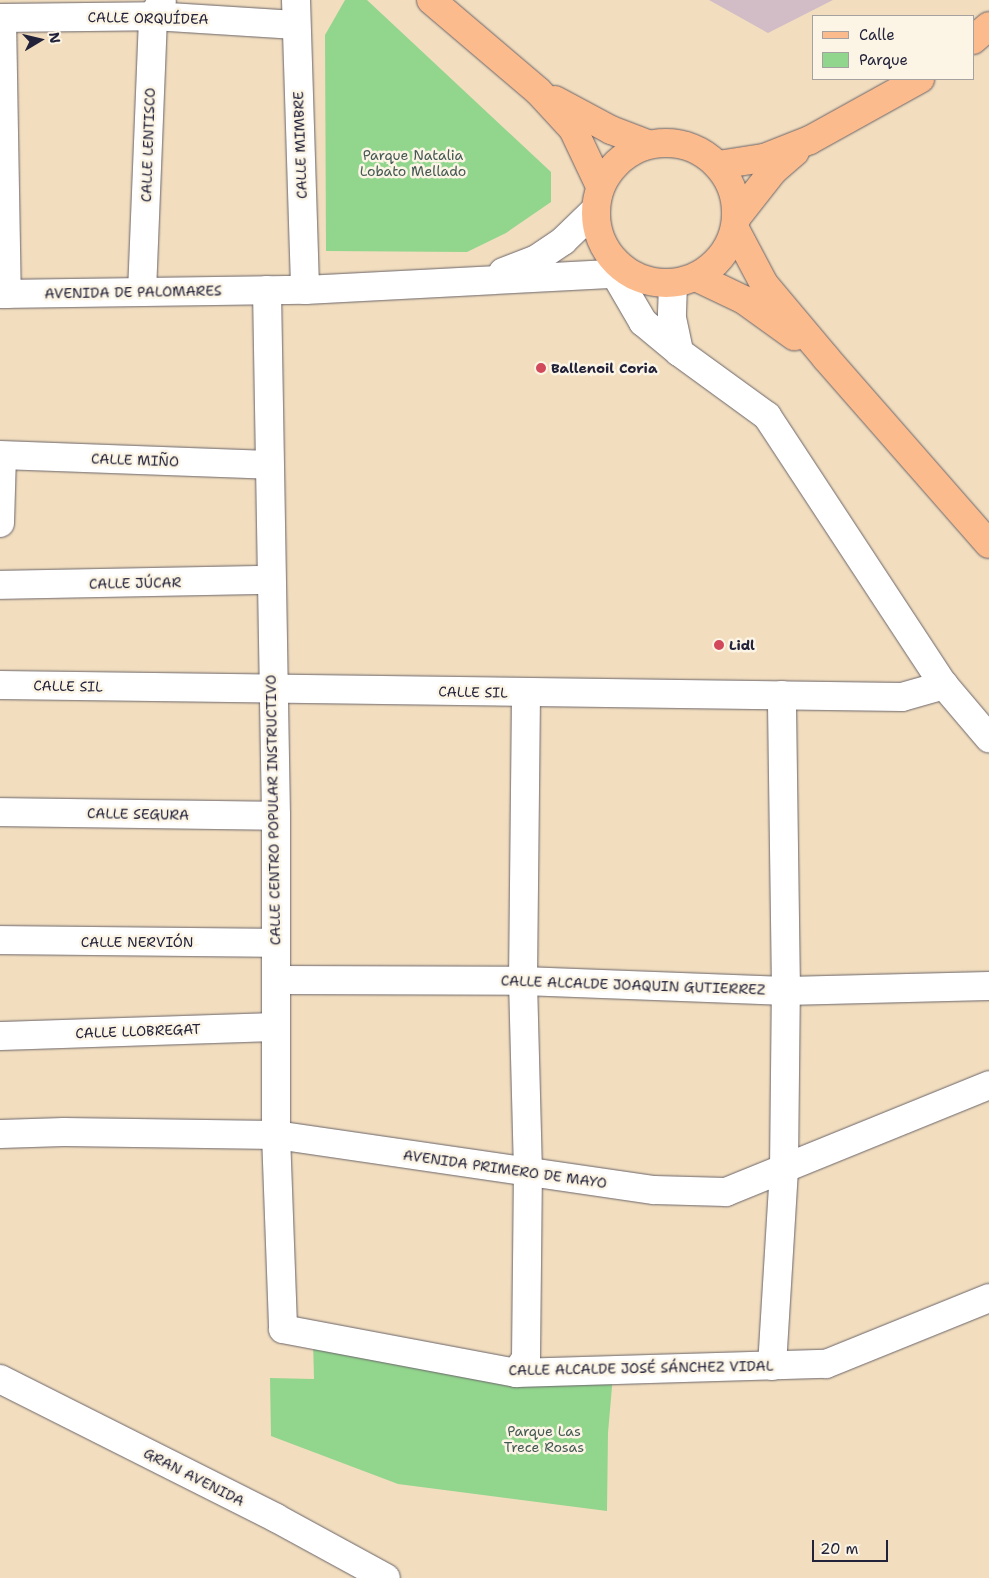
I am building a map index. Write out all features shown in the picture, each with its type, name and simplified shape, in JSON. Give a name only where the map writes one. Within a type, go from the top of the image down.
[{"type":"main road","points":[[431,0],[538,91],[573,129],[598,198],[599,235],[618,268],[650,282],[684,280],[744,300],[826,358]]},
{"type":"main road","points":[[974,39],[989,26]]},
{"type":"main road","points":[[974,47],[989,39]]},
{"type":"main road","points":[[718,164],[764,158],[810,140],[918,80]]},
{"type":"main road","points":[[538,91],[611,130],[648,144]]},
{"type":"main road","points":[[684,280],[721,258],[730,244],[736,223],[774,171],[810,140]]},
{"type":"main road","points":[[598,198],[612,167],[628,153],[648,144],[674,142],[698,150],[718,164],[733,189],[736,223],[764,284],[826,358],[989,544]]},
{"type":"street","name":"CALLE ORQUÍDEA","points":[[1,18],[158,8],[296,12]]},
{"type":"street","name":"CALLE LENTISCO","points":[[142,292],[158,8]]},
{"type":"street","name":"CALLE MIMBRE","points":[[296,12],[305,290]]},
{"type":"street","points":[[1,18],[4,294]]},
{"type":"street","points":[[481,280],[535,260],[563,241],[598,198]]},
{"type":"street","points":[[618,268],[643,322],[679,352],[767,416],[944,685],[989,738]]},
{"type":"street","name":"AVENIDA DE PALOMARES","points":[[4,294],[305,290],[481,280],[618,268]]},
{"type":"street","points":[[679,352],[672,318],[684,280]]},
{"type":"street","name":"CALLE CENTRO POPULAR INSTRUCTIVO","points":[[267,290],[272,689],[276,816],[276,1135],[283,1329]]},
{"type":"street","points":[[0,523],[1,455]]},
{"type":"street","name":"CALLE MIÑO","points":[[1,455],[269,465]]},
{"type":"street","name":"CALLE JÚCAR","points":[[0,585],[271,580]]},
{"type":"street","name":"CALLE SIL","points":[[0,685],[902,697],[944,685]]},
{"type":"street","points":[[516,1373],[526,1358],[528,1172],[523,981],[526,692]]},
{"type":"street","points":[[772,1366],[784,1168],[786,990],[782,695]]},
{"type":"street","name":"CALLE SEGURA","points":[[0,812],[276,816]]},
{"type":"street","name":"CALLE NERVIÓN","points":[[0,940],[275,943]]},
{"type":"street","name":"CALLE ALCALDE JOAQUIN GUTIERREZ","points":[[276,980],[523,981],[786,990],[989,986]]},
{"type":"street","name":"CALLE LLOBREGAT","points":[[0,1036],[276,1027]]},
{"type":"street","name":"AVENIDA PRIMERO DE MAYO","points":[[0,1134],[64,1132],[276,1135],[654,1190],[726,1192],[989,1085]]},
{"type":"street","name":"CALLE ALCALDE JOSÉ SÁNCHEZ VIDAL","points":[[283,1329],[516,1373],[826,1364],[989,1298]]},
{"type":"street","name":"GRAN AVENIDA","points":[[0,1380],[276,1518],[386,1578]]},
{"type":"shaded area","points":[[709,0],[833,0],[768,33]]},
{"type":"green space","name":"Parque Natalia Lobato Mellado","points":[[345,0],[367,0],[551,172],[551,202],[506,233],[467,252],[326,251],[325,35]]},
{"type":"green space","name":"Parque Las Trece Rosas","points":[[313,1341],[613,1375],[608,1433],[607,1511],[398,1484],[271,1436],[270,1378],[314,1379]]},
{"type":"place","name":"Ballenoil Coria","points":[[541,368]]},
{"type":"place","name":"Lidl","points":[[719,645]]}]
